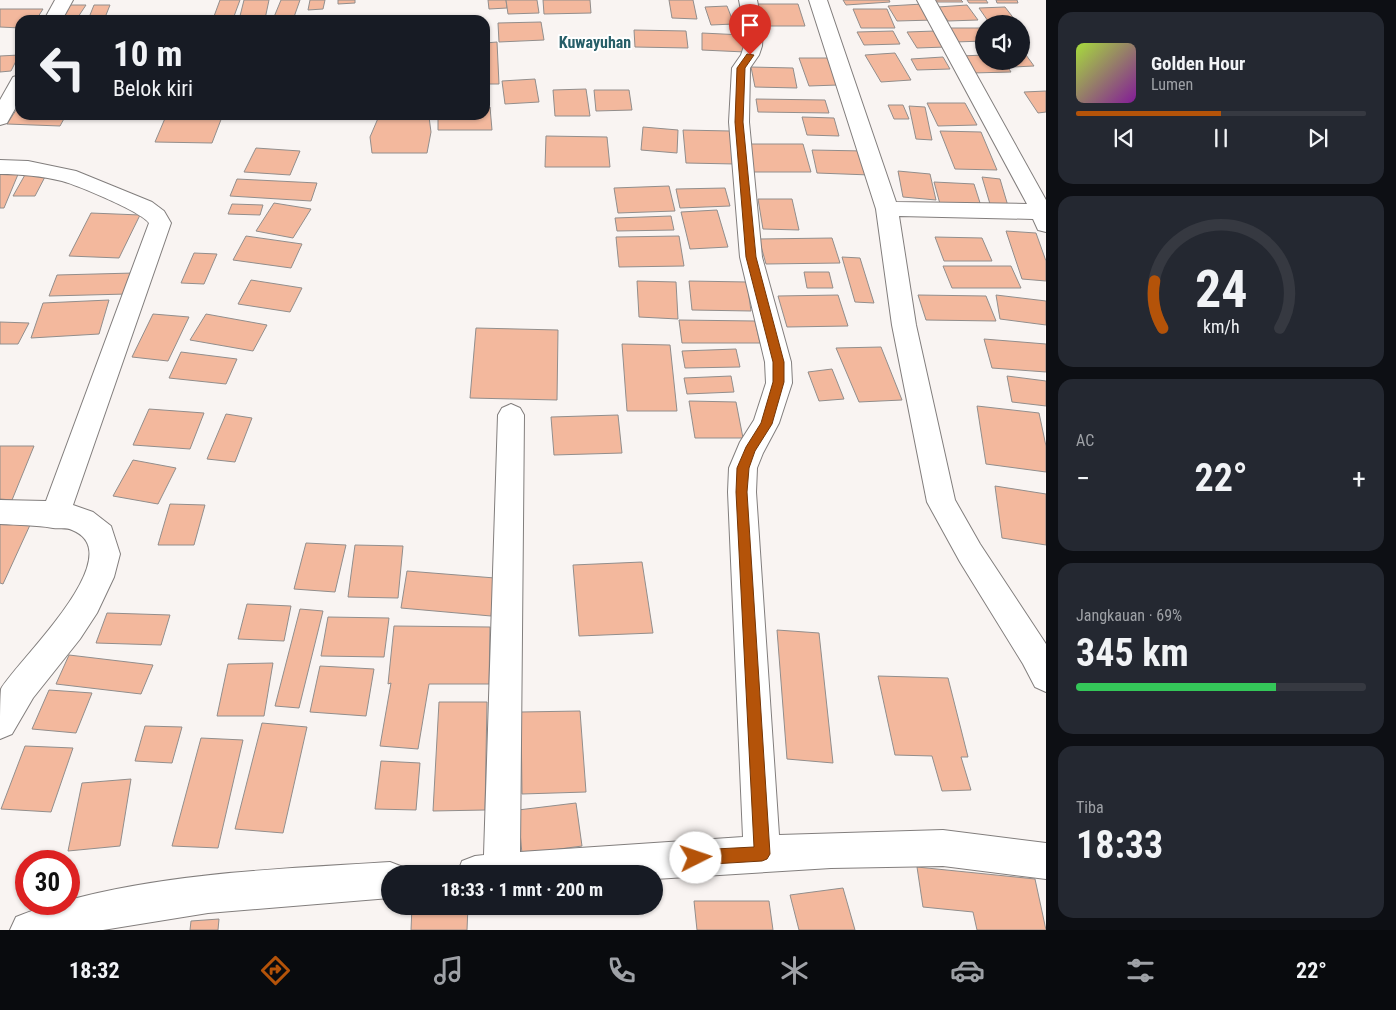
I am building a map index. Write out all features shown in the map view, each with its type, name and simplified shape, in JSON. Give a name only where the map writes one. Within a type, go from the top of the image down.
[{"type":"street","points":[[56,15],[64,0]]},
{"type":"street","points":[[748,0],[754,31],[753,46],[750,55],[741,68],[739,122],[751,257],[778,362],[779,382],[766,424],[750,450],[743,468],[742,492],[762,854]]},
{"type":"street","points":[[818,0],[881,185],[887,209],[904,325],[941,502],[970,553],[1034,653],[1046,676]]},
{"type":"street","points":[[926,0],[1044,217]]},
{"type":"street","points":[[0,119],[15,90]]},
{"type":"street","points":[[0,167],[28,168],[69,176],[154,213],[160,224],[55,516]]},
{"type":"street","points":[[887,209],[1044,217]]},
{"type":"street","points":[[489,865],[511,414]]},
{"type":"street","points":[[0,512],[55,516],[84,521],[98,531],[106,549],[103,571],[85,606],[21,689],[0,722]]},
{"type":"street","points":[[604,865],[762,854],[942,848],[1046,861]]},
{"type":"street","points":[[29,930],[70,917],[218,893],[381,881]]},
{"type":"building","points":[[220,0],[240,0],[234,15],[214,15]]},
{"type":"building","points":[[244,0],[269,0],[266,15],[240,15]]},
{"type":"building","points":[[281,0],[300,0],[295,15],[275,15]]},
{"type":"building","points":[[310,0],[325,0],[323,9],[308,10]]},
{"type":"building","points":[[338,0],[355,0],[355,3],[338,4]]},
{"type":"building","points":[[488,0],[506,0],[507,8],[489,9]]},
{"type":"building","points":[[506,0],[537,0],[539,13],[508,14]]},
{"type":"building","points":[[543,0],[590,0],[591,13],[544,14]]},
{"type":"building","points":[[669,0],[693,0],[697,19],[672,18]]},
{"type":"building","points":[[843,0],[889,0],[890,2],[846,5]]},
{"type":"building","points":[[934,0],[961,0],[963,2],[935,2]]},
{"type":"building","points":[[967,0],[986,0],[988,3],[969,3]]},
{"type":"building","points":[[996,0],[1017,0],[1018,3],[997,3]]},
{"type":"building","points":[[755,4],[798,4],[805,26],[761,26]]},
{"type":"building","points":[[923,4],[934,20],[897,21],[888,6]]},
{"type":"building","points":[[69,5],[86,5],[79,15],[62,15]]},
{"type":"building","points":[[94,5],[110,5],[106,15],[90,15]]},
{"type":"building","points":[[967,5],[975,16],[975,20],[948,21],[938,7]]},
{"type":"building","points":[[727,6],[734,24],[711,25],[705,7]]},
{"type":"building","points":[[1005,7],[1011,15],[984,15],[979,8]]},
{"type":"building","points":[[0,9],[43,9],[39,15],[15,15],[15,28],[0,27]]},
{"type":"building","points":[[853,9],[887,9],[895,28],[861,28]]},
{"type":"building","points":[[541,22],[544,40],[499,42],[498,23]]},
{"type":"building","points":[[947,28],[975,28],[975,41],[955,42]]},
{"type":"building","points":[[634,30],[686,31],[688,48],[635,47]]},
{"type":"building","points":[[893,31],[900,44],[864,45],[857,32]]},
{"type":"building","points":[[935,31],[946,47],[917,48],[907,32]]},
{"type":"building","points":[[702,33],[743,35],[745,52],[702,50]]},
{"type":"building","points":[[497,42],[499,84],[490,84],[490,43]]},
{"type":"building","points":[[895,53],[911,80],[881,82],[865,55]]},
{"type":"building","points":[[15,55],[15,63],[11,71],[0,72],[0,56]]},
{"type":"building","points":[[975,55],[975,70],[1010,70],[1011,72],[972,73],[961,56]]},
{"type":"building","points":[[943,57],[950,69],[917,70],[911,59]]},
{"type":"building","points":[[799,58],[828,58],[838,85],[809,86]]},
{"type":"building","points":[[751,67],[793,68],[797,88],[755,87]]},
{"type":"building","points":[[535,79],[539,102],[505,104],[502,81]]},
{"type":"building","points":[[586,89],[590,116],[555,116],[553,90]]},
{"type":"building","points":[[594,90],[629,90],[632,110],[596,111]]},
{"type":"building","points":[[1046,91],[1046,112],[1038,113],[1024,92]]},
{"type":"building","points":[[756,99],[825,100],[829,113],[758,112]]},
{"type":"building","points":[[927,103],[965,103],[977,125],[938,126]]},
{"type":"building","points":[[888,105],[903,105],[909,119],[894,119]]},
{"type":"building","points":[[909,106],[925,107],[932,140],[916,139]]},
{"type":"building","points":[[490,107],[492,130],[438,130],[438,120],[490,120]]},
{"type":"building","points":[[15,112],[15,120],[63,120],[60,126],[7,124]]},
{"type":"building","points":[[802,117],[834,118],[839,136],[807,135]]},
{"type":"building","points":[[164,120],[221,120],[212,143],[155,142]]},
{"type":"building","points":[[377,120],[429,120],[431,132],[427,153],[372,153],[370,137]]},
{"type":"building","points":[[643,127],[678,130],[677,153],[641,150]]},
{"type":"building","points":[[683,130],[730,131],[735,164],[686,163]]},
{"type":"building","points":[[940,131],[981,132],[997,170],[955,169]]},
{"type":"building","points":[[546,136],[607,137],[610,167],[545,167]]},
{"type":"building","points":[[746,144],[803,144],[811,172],[753,172]]},
{"type":"building","points":[[256,148],[300,151],[290,175],[244,172]]},
{"type":"building","points":[[812,150],[864,151],[870,175],[817,173]]},
{"type":"building","points":[[898,171],[930,174],[936,200],[903,197]]},
{"type":"building","points":[[0,172],[19,172],[4,208],[0,208]]},
{"type":"building","points":[[26,173],[47,173],[35,196],[13,196]]},
{"type":"building","points":[[982,177],[1000,179],[1008,206],[990,204]]},
{"type":"building","points":[[237,179],[317,183],[311,201],[230,196]]},
{"type":"building","points":[[934,182],[974,184],[981,206],[940,204]]},
{"type":"building","points":[[669,186],[675,211],[618,213],[614,188]]},
{"type":"building","points":[[725,188],[730,206],[680,208],[676,189]]},
{"type":"building","points":[[758,199],[792,199],[799,230],[763,229]]},
{"type":"building","points":[[274,203],[311,209],[293,238],[256,231]]},
{"type":"building","points":[[232,204],[263,205],[260,215],[228,214]]},
{"type":"building","points":[[717,210],[728,247],[690,249],[681,212]]},
{"type":"building","points":[[91,213],[140,215],[119,258],[69,256]]},
{"type":"building","points":[[671,216],[674,230],[617,231],[615,218]]},
{"type":"building","points":[[1006,231],[1036,233],[1046,261],[1046,281],[1022,279]]},
{"type":"building","points":[[246,236],[302,244],[291,268],[233,260]]},
{"type":"building","points":[[679,236],[684,266],[619,267],[616,237]]},
{"type":"building","points":[[935,237],[982,238],[992,261],[944,261]]},
{"type":"building","points":[[832,238],[840,263],[766,264],[759,239]]},
{"type":"building","points":[[194,253],[217,254],[204,284],[181,283]]},
{"type":"building","points":[[842,257],[860,258],[874,303],[855,302]]},
{"type":"building","points":[[943,266],[1011,266],[1021,288],[952,288]]},
{"type":"building","points":[[804,272],[829,272],[833,288],[807,288]]},
{"type":"building","points":[[134,273],[127,294],[49,296],[57,275]]},
{"type":"building","points":[[251,280],[302,288],[290,312],[238,304]]},
{"type":"building","points":[[637,281],[676,282],[678,319],[639,317]]},
{"type":"building","points":[[689,281],[747,282],[751,311],[692,310]]},
{"type":"building","points":[[838,295],[848,326],[787,327],[778,296]]},
{"type":"building","points":[[918,295],[986,296],[996,321],[926,320]]},
{"type":"building","points":[[996,295],[1046,301],[1046,325],[1000,319]]},
{"type":"building","points":[[109,300],[99,334],[31,338],[43,303]]},
{"type":"building","points":[[153,314],[189,317],[168,361],[132,357]]},
{"type":"building","points":[[206,314],[267,325],[253,351],[190,340]]},
{"type":"building","points":[[679,320],[755,321],[760,343],[682,343]]},
{"type":"building","points":[[0,322],[29,323],[18,344],[0,344]]},
{"type":"building","points":[[476,328],[558,330],[557,400],[470,398]]},
{"type":"building","points":[[984,339],[1046,344],[1046,372],[992,368]]},
{"type":"building","points":[[622,344],[670,345],[677,411],[627,411]]},
{"type":"building","points":[[881,347],[902,400],[859,402],[836,348]]},
{"type":"building","points":[[736,349],[740,367],[685,368],[682,351]]},
{"type":"building","points":[[181,352],[237,359],[226,384],[169,378]]},
{"type":"building","points":[[832,369],[844,399],[819,401],[808,372]]},
{"type":"building","points":[[731,376],[734,392],[687,394],[684,378]]},
{"type":"building","points":[[1007,376],[1046,381],[1046,406],[1012,402]]},
{"type":"building","points":[[689,401],[736,402],[743,438],[695,438]]},
{"type":"building","points":[[977,406],[1039,413],[1046,446],[1046,472],[986,464]]},
{"type":"building","points":[[149,409],[204,413],[190,449],[133,445]]},
{"type":"building","points":[[226,414],[252,418],[235,462],[207,459]]},
{"type":"building","points":[[618,415],[622,453],[554,455],[551,417]]},
{"type":"building","points":[[0,446],[34,446],[12,500],[0,499]]},
{"type":"building","points":[[133,460],[176,468],[158,504],[113,496]]},
{"type":"building","points":[[995,486],[1046,494],[1046,545],[1002,538]]},
{"type":"building","points":[[170,504],[205,505],[194,545],[158,545]]},
{"type":"building","points":[[0,524],[30,525],[3,584],[0,583]]},
{"type":"building","points":[[306,543],[346,545],[335,592],[294,589]]},
{"type":"building","points":[[355,545],[403,546],[398,598],[348,597]]},
{"type":"building","points":[[642,562],[653,633],[579,636],[573,565]]},
{"type":"building","points":[[407,571],[495,578],[491,616],[401,608]]},
{"type":"building","points":[[247,604],[291,606],[284,641],[238,639]]},
{"type":"building","points":[[300,609],[323,611],[299,708],[275,706]]},
{"type":"building","points":[[107,613],[170,615],[161,645],[96,643]]},
{"type":"building","points":[[328,617],[389,618],[384,657],[321,656]]},
{"type":"building","points":[[394,626],[490,627],[489,684],[429,684],[418,749],[380,746],[391,683],[388,684]]},
{"type":"building","points":[[777,630],[819,633],[833,763],[787,759]]},
{"type":"building","points":[[69,655],[153,665],[141,694],[56,684]]},
{"type":"building","points":[[273,663],[264,716],[217,716],[228,664]]},
{"type":"building","points":[[320,666],[374,669],[366,716],[310,712]]},
{"type":"building","points":[[878,676],[948,678],[968,757],[961,757],[971,790],[942,791],[932,756],[895,755]]},
{"type":"building","points":[[49,690],[92,693],[76,733],[32,729]]},
{"type":"building","points":[[439,702],[487,702],[485,810],[433,811]]},
{"type":"building","points":[[580,711],[586,792],[522,794],[521,712]]},
{"type":"building","points":[[262,723],[307,727],[283,833],[235,829]]},
{"type":"building","points":[[145,726],[182,727],[172,763],[135,761]]},
{"type":"building","points":[[201,738],[243,740],[218,848],[172,846]]},
{"type":"building","points":[[25,746],[73,748],[51,812],[1,809]]},
{"type":"building","points":[[381,761],[420,763],[416,810],[375,809]]},
{"type":"building","points":[[131,779],[120,846],[68,850],[82,783]]},
{"type":"building","points":[[576,803],[582,846],[522,854],[518,810]]},
{"type":"building","points":[[917,867],[1035,879],[1046,930],[977,930],[973,912],[923,907]]},
{"type":"building","points":[[843,888],[855,930],[799,930],[790,895]]},
{"type":"building","points":[[694,901],[769,901],[773,930],[697,930]]},
{"type":"building","points":[[412,915],[468,915],[467,930],[411,930]]},
{"type":"building","points":[[219,919],[218,930],[190,930],[191,921]]},
{"type":"district","name":"Kuwayuhan","points":[[595,42]]},
{"type":"route","points":[[696,858],[762,854],[742,492],[743,468],[750,450],[766,424],[779,382],[778,362],[751,257],[739,122],[741,68],[750,55]]}]
